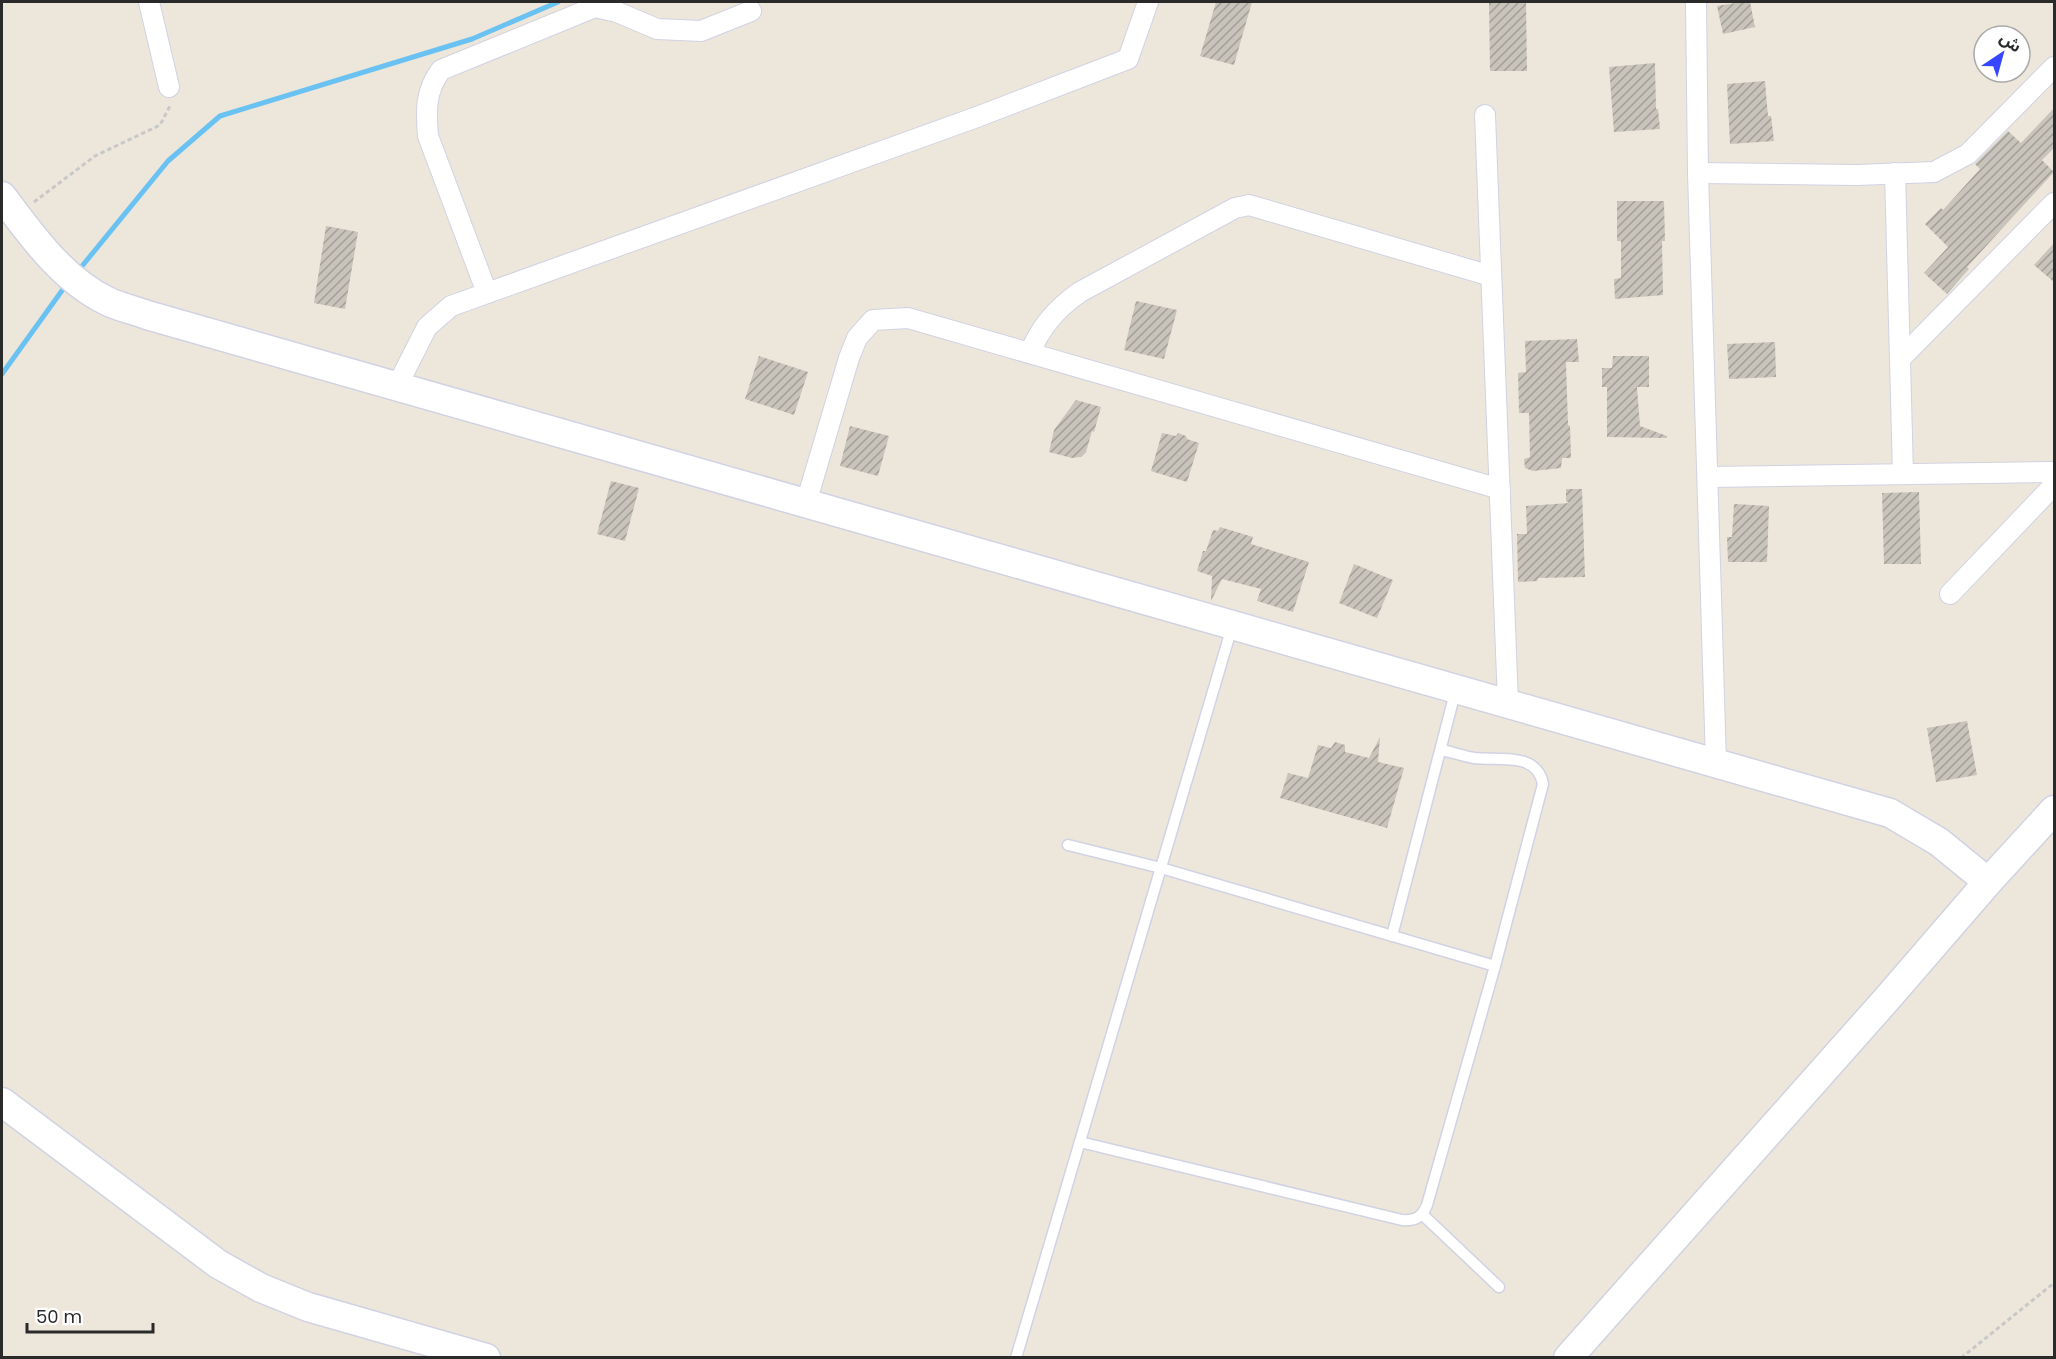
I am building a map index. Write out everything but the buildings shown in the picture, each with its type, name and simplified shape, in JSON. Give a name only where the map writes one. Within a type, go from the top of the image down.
[{"type":"street","points":[[149,2],[169,87]]},
{"type":"street","points":[[397,386],[427,327],[451,306],[977,117],[1128,59],[1148,2]]},
{"type":"street","points":[[1696,2],[1698,173],[1716,762]]},
{"type":"street","points":[[487,293],[428,136],[426,110],[432,81],[441,70],[595,7],[617,12],[657,29],[702,31],[751,11]]},
{"type":"street","points":[[1698,173],[1857,175],[1934,172],[1968,154],[2055,67]]},
{"type":"street","points":[[1485,115],[1508,703]]},
{"type":"street","points":[[1895,173],[1903,474]]},
{"type":"street","points":[[1900,359],[2055,203]]},
{"type":"street","points":[[1030,353],[1037,335],[1048,321],[1064,303],[1080,292],[1235,208],[1249,205],[1491,276]]},
{"type":"street","points":[[9,206],[55,262],[88,290],[107,301],[147,315],[1890,813],[1939,842],[1988,882]]},
{"type":"street","points":[[806,502],[856,338],[873,320],[908,318],[1500,489]]},
{"type":"street","points":[[1708,477],[2055,472]]},
{"type":"street","points":[[1950,594],[2055,485]]},
{"type":"street","points":[[1568,1358],[1988,882],[2055,810]]},
{"type":"street","points":[[2,1102],[218,1264],[261,1288],[308,1306],[486,1358]]},
{"type":"lane","points":[[1016,1358],[1233,624]]},
{"type":"lane","points":[[1392,936],[1456,688]]},
{"type":"lane","points":[[1080,1142],[1402,1220],[1412,1221],[1422,1215],[1427,1205],[1495,966],[1543,784],[1542,776],[1537,769],[1523,762],[1500,757],[1473,758],[1441,750]]},
{"type":"lane","points":[[1068,845],[1161,868],[1495,966]]},
{"type":"lane","points":[[1422,1215],[1500,1287]]},
{"type":"path","points":[[9,206],[95,156],[160,125],[171,105],[169,87]]},
{"type":"path","points":[[1960,1358],[2055,1283]]},
{"type":"waterway","points":[[78,271],[168,161],[220,116],[472,39],[558,2]]},
{"type":"waterway","points":[[2,374],[66,285]]}]
